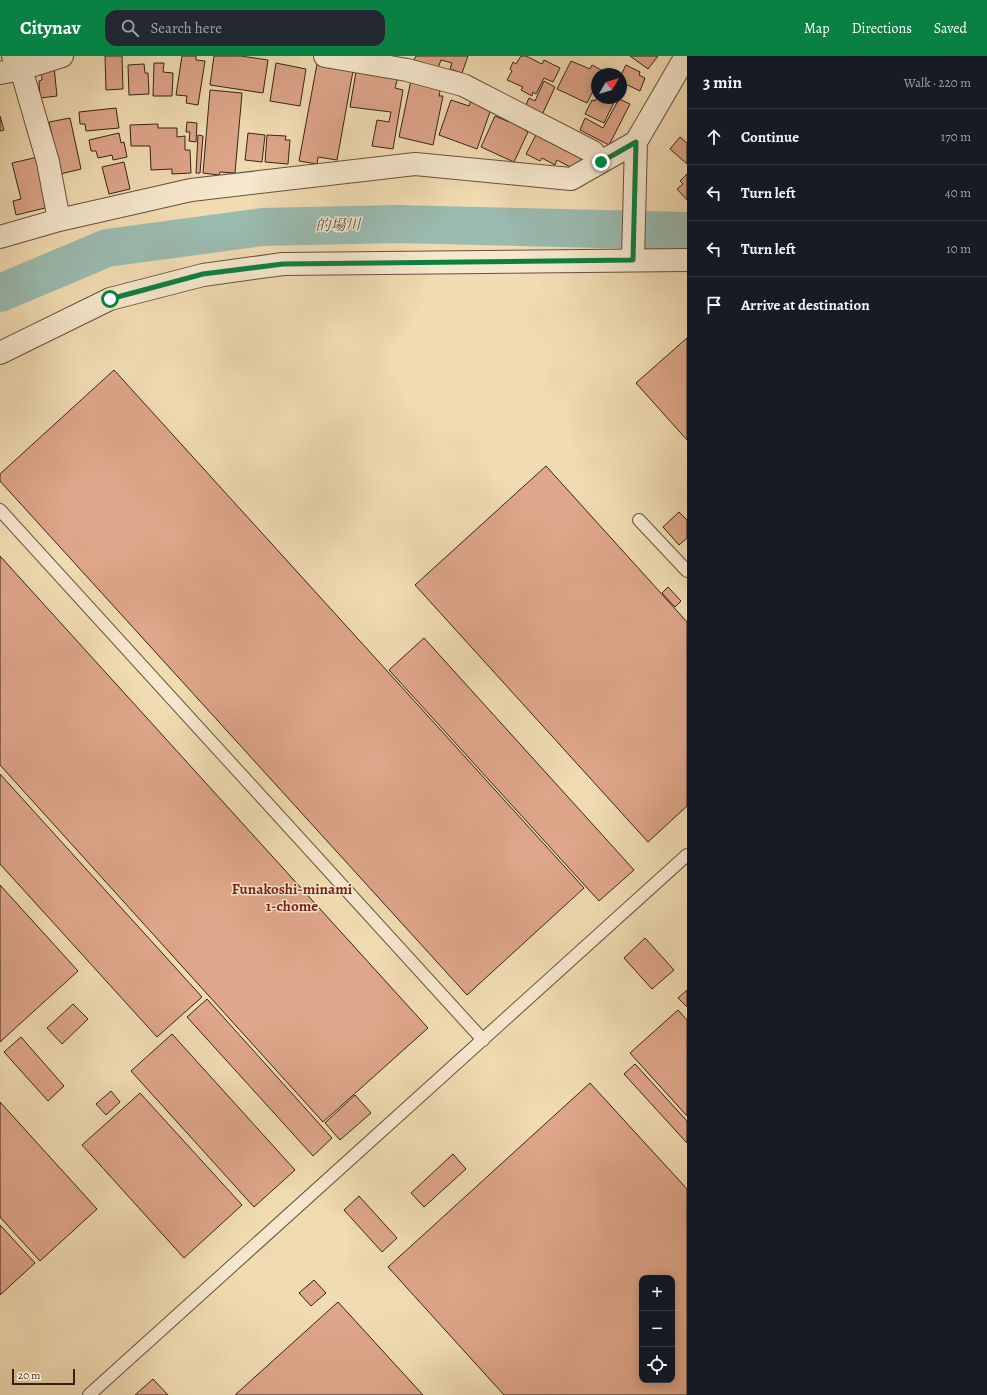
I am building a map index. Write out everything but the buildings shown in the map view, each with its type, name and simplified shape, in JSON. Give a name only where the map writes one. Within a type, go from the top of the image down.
[{"type":"street","points":[[0,73],[17,62],[62,56]]},
{"type":"street","points":[[325,56],[407,70],[462,85],[594,152],[601,162]]},
{"type":"street","points":[[633,260],[636,142],[686,56]]},
{"type":"street","points":[[17,62],[48,162],[59,220]]},
{"type":"street","points":[[0,237],[59,220],[191,190],[415,164],[571,179],[636,142]]},
{"type":"street","points":[[0,353],[110,299],[203,274],[283,264],[687,260]]},
{"type":"lane","points":[[0,510],[483,1040]]},
{"type":"lane","points":[[639,520],[687,571]]},
{"type":"lane","points":[[89,1395],[687,855]]},
{"type":"waterway","name":"的場川","points":[[0,293],[107,248],[262,227],[397,224],[687,231]]},
{"type":"district","name":"Funakoshi-minami 1-chome","points":[[292,898]]},
{"type":"route","points":[[110,299],[203,274],[283,264],[633,260],[636,142],[601,162]]}]
